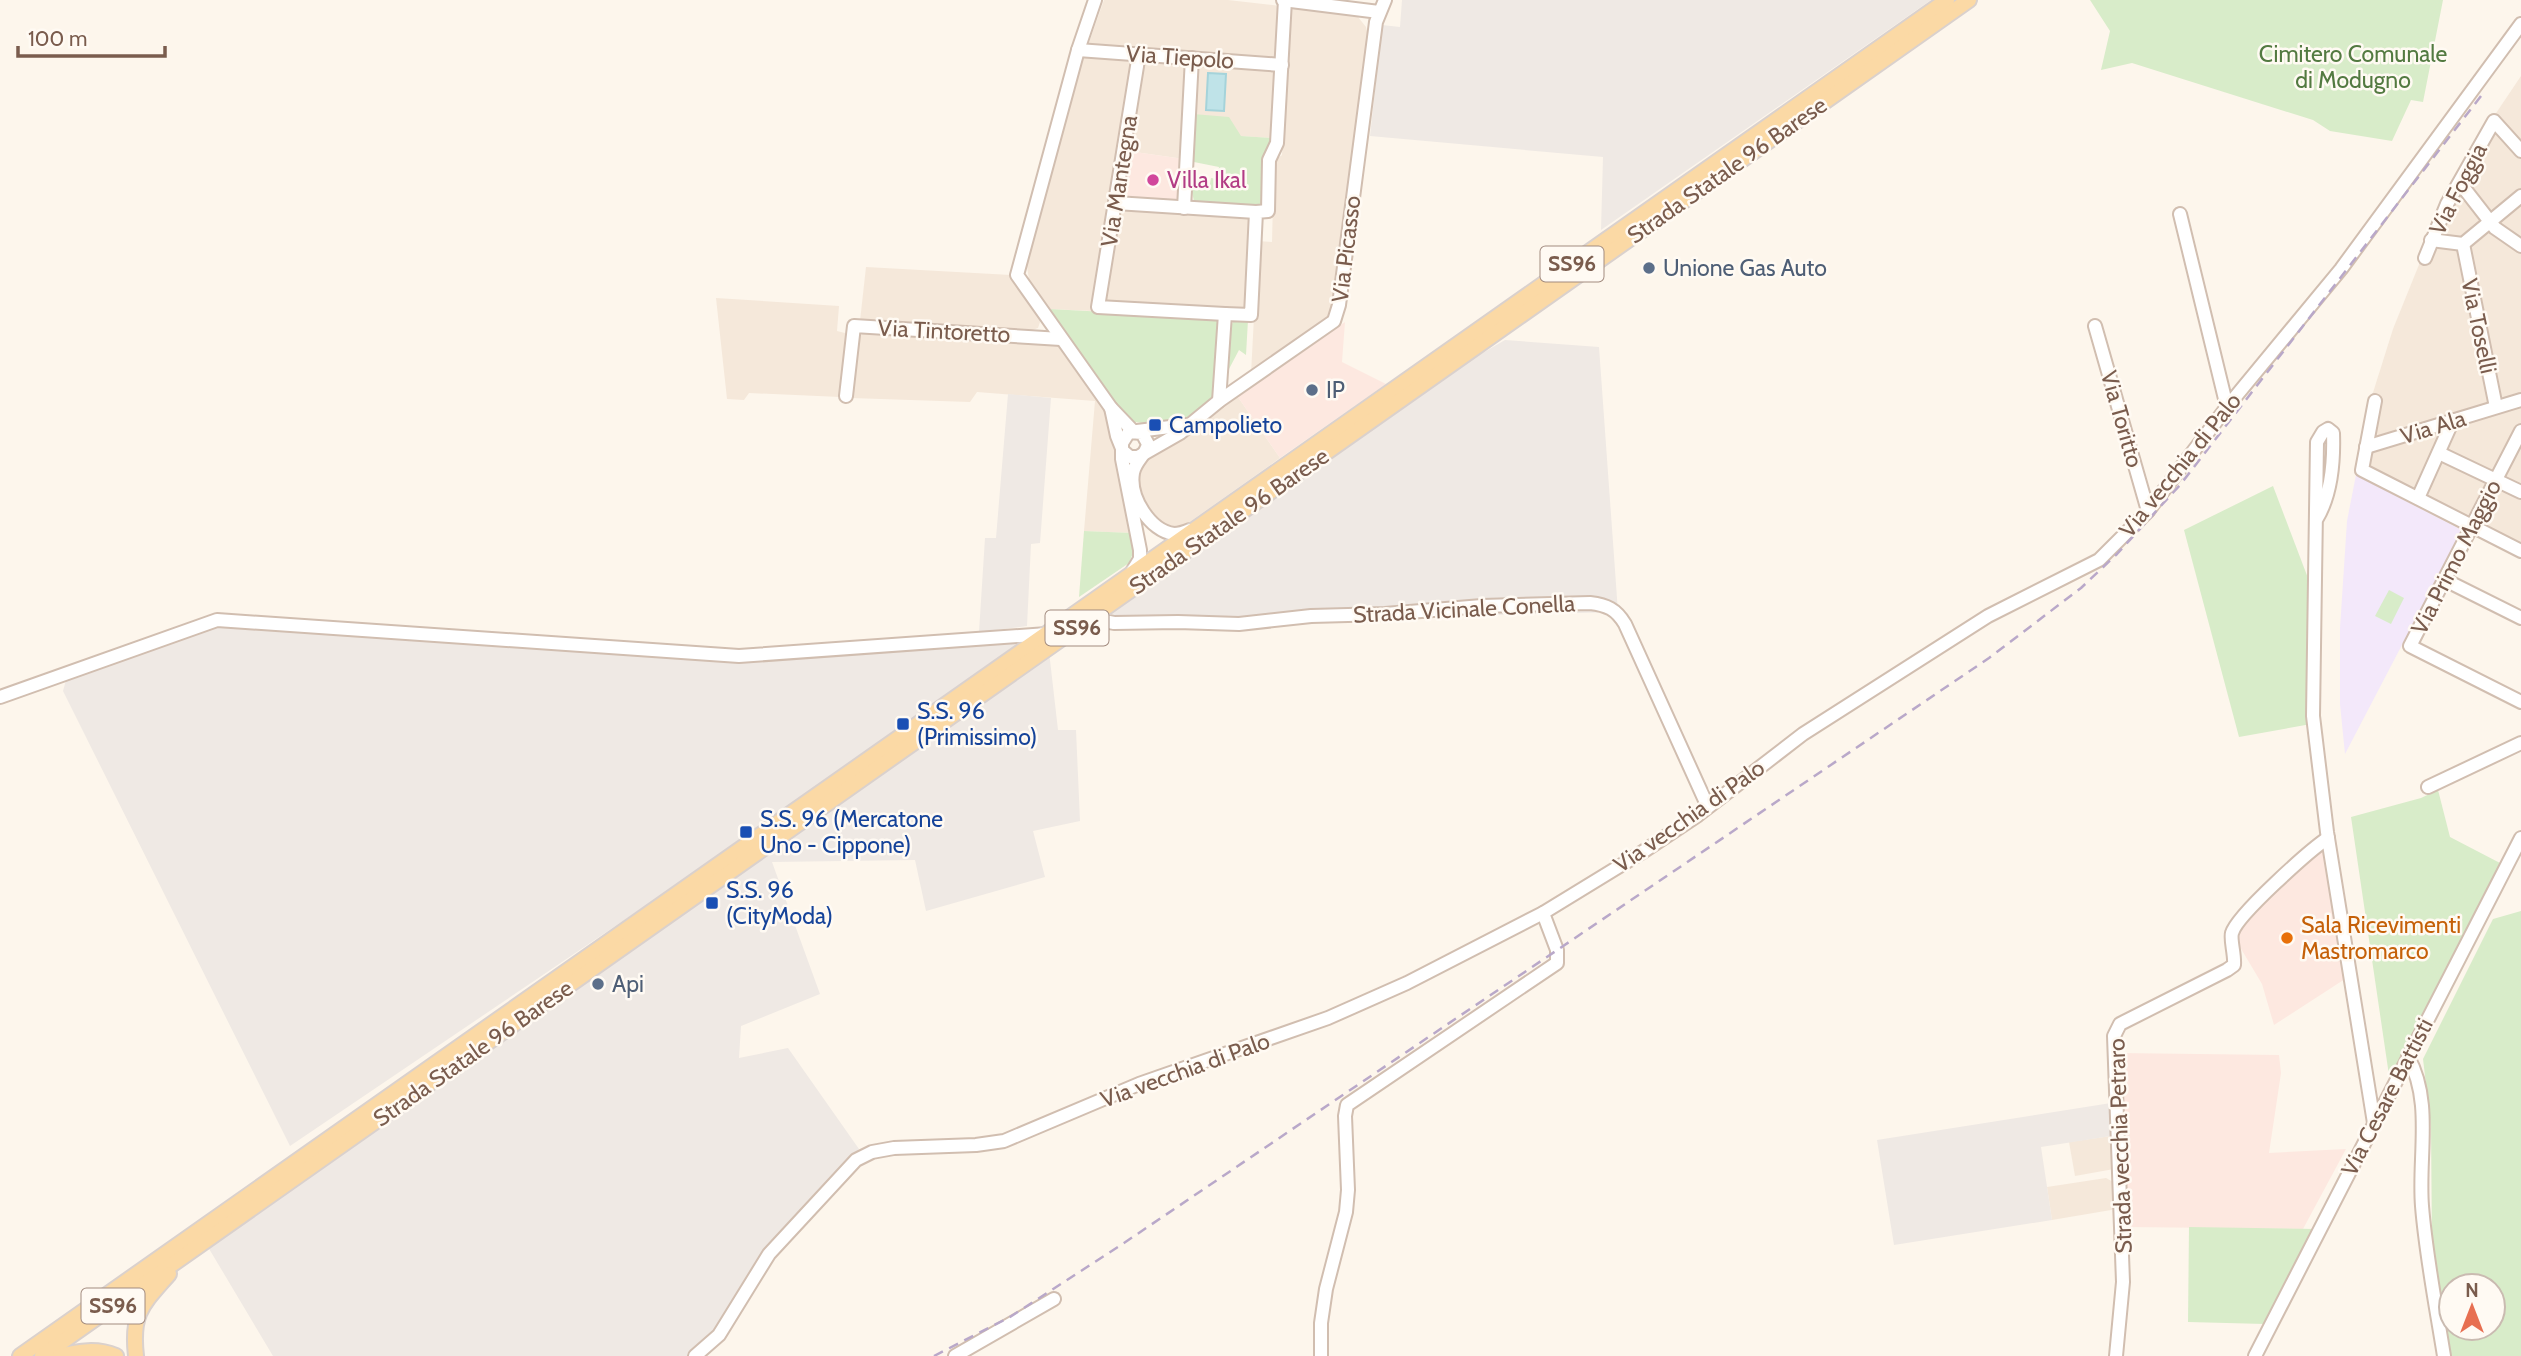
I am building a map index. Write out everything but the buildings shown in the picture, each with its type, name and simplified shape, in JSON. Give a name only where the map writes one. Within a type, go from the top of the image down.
[{"type":"main road","name":"Strada Statale 96 Barese","points":[[20,1356],[1947,0]]},
{"type":"main road","name":"Strada Statale 96 Barese","points":[[41,1356],[1969,0]]},
{"type":"main road","points":[[136,1356],[135,1326],[141,1307],[184,1256]]},
{"type":"main road","points":[[60,1356],[77,1351],[96,1350],[116,1356]]},
{"type":"street","points":[[1116,203],[1268,211],[1269,160],[1277,143],[1284,0],[1382,6]]},
{"type":"street","points":[[1094,2],[1078,50],[1017,275],[1111,408],[1147,439],[1148,448],[1133,473],[1139,503],[1145,513],[1166,532],[1177,535],[1197,528]]},
{"type":"street","name":"Via Picasso","points":[[1143,455],[1180,433],[1219,401],[1329,326],[1338,314],[1382,6]]},
{"type":"street","name":"Via vecchia di Palo","points":[[695,1356],[719,1335],[769,1254],[856,1160],[872,1152],[894,1148],[976,1145],[1004,1141],[1139,1084],[1328,1018],[1407,983],[1543,913],[1662,841],[1803,734],[1988,616],[2099,560],[2148,511],[2227,407],[2341,269],[2521,24]]},
{"type":"street","name":"Via Tiepolo","points":[[1078,50],[1282,65]]},
{"type":"street","name":"Via Mantegna","points":[[1139,54],[1098,307],[1225,314]]},
{"type":"street","points":[[1184,208],[1192,58]]},
{"type":"street","name":"Via Foggia","points":[[2425,258],[2447,204],[2494,121],[2521,151]]},
{"type":"street","points":[[2459,183],[2491,222],[2521,248]]},
{"type":"street","points":[[2431,240],[2463,244],[2521,195]]},
{"type":"street","points":[[1219,401],[1225,314],[1251,315],[1256,212]]},
{"type":"street","points":[[2180,214],[2227,407]]},
{"type":"street","name":"Via Toselli","points":[[2463,244],[2496,407]]},
{"type":"street","name":"Via Tintoretto","points":[[846,396],[854,326],[1061,339]]},
{"type":"street","name":"Via Toritto","points":[[2095,326],[2148,511]]},
{"type":"street","name":"Via Ala","points":[[2366,447],[2521,400]]},
{"type":"street","points":[[2375,401],[2362,470],[2521,551]]},
{"type":"street","points":[[1111,408],[1122,447],[1130,457],[1143,455]]},
{"type":"street","points":[[2418,498],[2453,420]]},
{"type":"street","points":[[1128,578],[1137,566],[1140,550],[1122,459],[1125,435],[1135,431],[1188,425]]},
{"type":"street","points":[[2316,520],[2325,505],[2330,474],[2333,433],[2328,429],[2317,442],[2313,716],[2328,838],[2374,1123]]},
{"type":"street","name":"Via Primo Maggio","points":[[2521,431],[2410,646],[2521,702]]},
{"type":"street","points":[[2439,453],[2521,492]]},
{"type":"street","points":[[2445,580],[2521,618]]},
{"type":"street","name":"Strada Vicinale Conella","points":[[1098,614],[1104,621],[1114,623],[1240,624],[1311,616],[1385,614],[1482,606],[1590,603],[1604,605],[1618,612],[1625,624],[1708,807]]},
{"type":"street","points":[[0,697],[217,620],[739,656],[1047,634]]},
{"type":"street","points":[[2428,787],[2521,743]]},
{"type":"street","name":"Strada vecchia Petraro","points":[[2116,1356],[2123,1282],[2115,1030],[2129,1019],[2234,965],[2235,948],[2231,937],[2237,924],[2279,879],[2328,838]]},
{"type":"street","name":"Via Cesare Battisti","points":[[2255,1356],[2521,838]]},
{"type":"street","points":[[1321,1356],[1321,1322],[1326,1289],[1346,1212],[1347,1105],[1520,986],[1552,968],[1557,963],[1557,950],[1543,913]]},
{"type":"street","points":[[2408,1056],[2416,1070],[2423,1125],[2421,1203],[2444,1356]]},
{"type":"street","points":[[955,1356],[1054,1299]]},
{"type":"shaded area","points":[[1104,0],[1228,0],[1281,6],[1279,61],[1087,48]]},
{"type":"shaded area","points":[[1402,0],[1931,0],[1601,230],[1603,157],[1370,136],[1382,25],[1400,27]]},
{"type":"shaded area","points":[[1289,8],[1358,17],[1366,27],[1368,36],[1332,316],[1251,374],[1258,241],[1272,242],[1274,161],[1282,155]]},
{"type":"shaded area","points":[[1084,55],[1135,58],[1093,311],[1049,309],[1029,280],[1027,266]]},
{"type":"shaded area","points":[[1142,58],[1189,60],[1184,159],[1128,151]]},
{"type":"shaded area","points":[[1196,62],[1272,68],[1277,72],[1273,138],[1240,136],[1193,114]]},
{"type":"shaded area","points":[[2521,76],[2521,557],[2356,475],[2365,418],[2393,329],[2431,235],[2480,137]]},
{"type":"shaded area","name":"Villa Ikal","points":[[1128,151],[1184,159],[1182,204],[1121,200]]},
{"type":"shaded area","points":[[1120,207],[1252,215],[1247,312],[1104,304]]},
{"type":"shaded area","points":[[866,267],[1011,275],[1039,315],[1038,328],[1029,331],[860,321]]},
{"type":"shaded area","points":[[716,298],[839,306],[837,331],[845,333],[847,337],[840,397],[749,393],[744,400],[727,399]]},
{"type":"shaded area","name":"IP","points":[[1345,322],[1342,362],[1386,384],[1280,458],[1238,397]]},
{"type":"shaded area","points":[[863,333],[1058,344],[1102,405],[1109,421],[1133,533],[1084,531],[1095,401],[977,392],[970,402],[851,398],[859,337]]},
{"type":"shaded area","points":[[1505,340],[1599,347],[1618,612],[1093,625],[1462,365]]},
{"type":"shaded area","points":[[1008,394],[1051,398],[1040,543],[1031,544],[1027,626],[979,632],[985,538],[996,538]]},
{"type":"shaded area","points":[[1238,397],[1280,458],[1181,528],[1167,526],[1156,520],[1144,504],[1138,489],[1137,473],[1141,465]]},
{"type":"shaded area","points":[[2356,475],[2462,530],[2345,754],[2340,704],[2340,628],[2347,521]]},
{"type":"shaded area","points":[[217,620],[739,656],[1047,634],[1058,730],[1076,730],[1080,821],[1033,831],[1045,877],[926,911],[915,860],[772,862],[820,994],[741,1026],[739,1058],[788,1048],[859,1149],[734,1311],[693,1356],[273,1356],[205,1242],[313,1175],[1025,649],[290,1146],[63,691],[68,673]]},
{"type":"shaded area","name":"Sala Ricevimenti Mastromarco","points":[[2319,850],[2324,850],[2345,979],[2274,1025],[2262,984],[2237,942],[2237,928],[2278,885]]},
{"type":"shaded area","points":[[2118,1053],[2279,1055],[2281,1073],[2269,1153],[2346,1149],[2303,1229],[2126,1227]]},
{"type":"shaded area","points":[[2111,1103],[2111,1136],[2041,1147],[2052,1220],[1894,1245],[1877,1140]]},
{"type":"shaded area","points":[[2111,1136],[2114,1169],[2075,1176],[2069,1142]]},
{"type":"shaded area","points":[[2106,1178],[2115,1183],[2117,1209],[2052,1220],[2047,1187]]},
{"type":"green space","name":"Cimitero Comunale di Modugno","points":[[2090,0],[2443,0],[2423,102],[2411,100],[2392,141],[2330,131],[2313,120],[2132,63],[2101,70],[2110,31]]},
{"type":"green space","points":[[1193,114],[1229,117],[1241,136],[1273,138],[1262,204],[1258,207],[1194,201],[1190,184]],"holes":[[[1194,162],[1219,167],[1217,179],[1211,178],[1210,184],[1192,181]]]},
{"type":"green space","points":[[1049,309],[1221,318],[1218,398],[1196,414],[1175,423],[1155,424],[1127,420]]},
{"type":"green space","points":[[1236,319],[1248,320],[1246,355],[1239,350],[1229,369],[1230,326]]},
{"type":"green space","points":[[2273,486],[2311,586],[2311,724],[2239,737],[2184,530]]},
{"type":"green space","points":[[1084,531],[1133,533],[1135,548],[1129,563],[1079,597]]},
{"type":"green space","points":[[2389,590],[2404,598],[2391,624],[2375,616]]},
{"type":"green space","points":[[2438,790],[2450,837],[2500,863],[2390,1082],[2351,817],[2421,798]]},
{"type":"green space","points":[[2521,911],[2521,1356],[2450,1356],[2448,1342],[2507,1342],[2507,1272],[2437,1272],[2437,1279],[2432,1249],[2431,1126],[2423,1059],[2493,919]]},
{"type":"green space","points":[[2189,1227],[2315,1229],[2265,1324],[2188,1322]]},
{"type":"water","points":[[1208,73],[1226,74],[1224,111],[1206,110]]},
{"type":"railway","points":[[934,1356],[1010,1317],[1124,1243],[1989,658],[2081,588],[2117,554],[2180,485],[2481,96]]},
{"type":"place","name":"Villa Ikal","points":[[1153,180]]},
{"type":"place","name":"Unione Gas Auto","points":[[1649,268]]},
{"type":"place","name":"IP","points":[[1312,390]]},
{"type":"place","name":"Campolieto","points":[[1155,425]]},
{"type":"place","name":"S.S. 96 (Primissimo)","points":[[903,724]]},
{"type":"place","name":"S.S. 96 (Mercatone Uno - Cippone)","points":[[746,832]]},
{"type":"place","name":"S.S. 96 (CityModa)","points":[[712,903]]},
{"type":"place","name":"Sala Ricevimenti Mastromarco","points":[[2287,938]]},
{"type":"place","name":"Api","points":[[598,984]]}]
